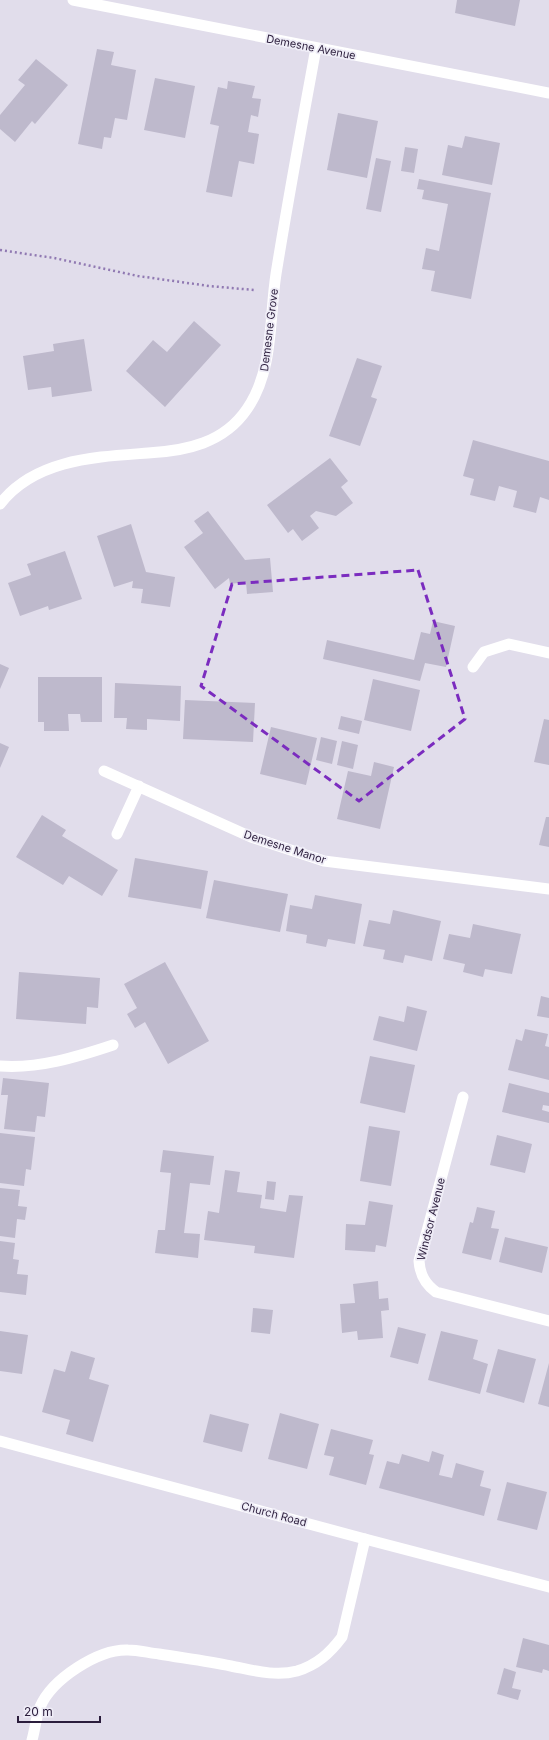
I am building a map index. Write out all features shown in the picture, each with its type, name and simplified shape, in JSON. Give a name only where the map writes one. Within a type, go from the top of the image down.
[{"type":"street","name":"Demesne Avenue","points":[[73,0],[549,93]]},
{"type":"street","name":"Demesne Grove","points":[[0,504],[8,494],[23,481],[64,464],[107,456],[185,450],[202,444],[219,435],[246,410],[256,395],[263,377],[267,359],[274,292],[295,160],[316,48]]},
{"type":"street","points":[[473,667],[484,652],[509,644],[549,653]]},
{"type":"street","name":"Demesne Manor","points":[[104,771],[251,837],[324,861],[549,889]]},
{"type":"street","points":[[117,834],[139,786]]},
{"type":"street","points":[[0,1066],[17,1067],[76,1058],[113,1045]]},
{"type":"street","name":"Windsor Avenue","points":[[464,1097],[419,1261],[422,1277],[428,1286],[436,1292],[549,1321]]},
{"type":"street","name":"Church Road","points":[[0,1441],[365,1539],[549,1586]]},
{"type":"street","points":[[32,1740],[40,1707],[51,1691],[65,1677],[81,1666],[111,1652],[128,1650],[205,1661],[270,1673],[296,1672],[321,1660],[333,1649],[342,1637],[365,1539]]},
{"type":"path","points":[[0,250],[54,258],[146,277],[209,286],[274,292]]},
{"type":"highlighted area","points":[[418,570],[465,719],[359,801],[201,686],[232,584]]},
{"type":"building","points":[[457,0],[520,0],[515,26],[455,13]]},
{"type":"building","points":[[97,49],[114,52],[111,65],[136,70],[127,120],[115,118],[111,138],[104,137],[102,149],[78,144]]},
{"type":"building","points":[[36,59],[68,85],[35,124],[32,121],[15,142],[0,129],[0,115],[25,85],[18,80]]},
{"type":"building","points":[[155,78],[195,86],[185,138],[144,130]]},
{"type":"building","points":[[228,81],[255,86],[252,98],[261,99],[258,117],[251,115],[248,132],[259,134],[254,164],[239,161],[232,197],[206,192],[219,126],[210,124],[218,87],[227,89]]},
{"type":"building","points":[[338,113],[378,121],[367,178],[327,170]]},
{"type":"building","points":[[465,136],[500,143],[492,185],[442,175],[448,145],[462,148]]},
{"type":"building","points":[[405,147],[418,149],[414,173],[401,171]]},
{"type":"building","points":[[376,158],[391,161],[381,212],[366,209]]},
{"type":"building","points":[[419,179],[491,193],[471,299],[431,291],[435,271],[422,269],[426,248],[439,251],[448,204],[422,199],[424,190],[417,189]]},
{"type":"building","points":[[194,321],[221,345],[165,407],[126,371],[153,340],[167,352]]},
{"type":"building","points":[[84,339],[92,391],[52,397],[51,387],[28,390],[23,356],[54,351],[53,344]]},
{"type":"building","points":[[357,358],[382,366],[371,397],[377,399],[360,446],[329,436]]},
{"type":"building","points":[[473,440],[549,461],[549,500],[540,497],[536,513],[513,507],[517,491],[499,486],[495,501],[470,495],[474,479],[463,476]]},
{"type":"building","points":[[330,458],[348,481],[341,487],[353,503],[336,516],[316,511],[310,516],[319,528],[302,541],[293,529],[288,533],[267,505]]},
{"type":"building","points":[[208,511],[245,560],[270,558],[273,592],[247,594],[246,582],[230,584],[229,578],[215,589],[184,547],[203,533],[194,521]]},
{"type":"building","points":[[131,524],[146,572],[175,577],[170,607],[141,603],[143,589],[132,588],[133,581],[114,587],[97,536]]},
{"type":"building","points":[[65,551],[82,599],[49,610],[48,606],[20,616],[8,583],[31,575],[27,564]]},
{"type":"building","points":[[433,621],[455,626],[446,667],[425,663],[420,681],[323,659],[327,640],[414,660],[421,632],[430,634]]},
{"type":"building","points":[[0,664],[9,668],[0,689]]},
{"type":"building","points":[[38,677],[102,677],[102,722],[81,722],[80,714],[68,714],[69,731],[44,731],[44,722],[38,722]]},
{"type":"building","points":[[373,679],[420,690],[411,731],[364,720]]},
{"type":"building","points":[[115,683],[181,686],[180,721],[147,719],[147,730],[126,729],[127,718],[114,718]]},
{"type":"building","points":[[185,700],[255,703],[253,742],[183,739]]},
{"type":"building","points":[[341,716],[362,721],[359,734],[338,729]]},
{"type":"building","points":[[544,719],[549,720],[549,765],[534,762]]},
{"type":"building","points":[[271,727],[317,738],[306,785],[260,774]]},
{"type":"building","points":[[321,737],[337,741],[332,764],[316,760]]},
{"type":"building","points":[[342,741],[358,745],[353,769],[337,765]]},
{"type":"building","points":[[0,743],[9,747],[0,768]]},
{"type":"building","points":[[374,762],[394,767],[380,829],[337,819],[348,771],[371,776]]},
{"type":"building","points":[[42,815],[66,830],[62,836],[118,870],[102,896],[69,876],[63,885],[16,857]]},
{"type":"building","points":[[546,817],[549,817],[549,847],[539,845]]},
{"type":"building","points":[[135,858],[208,871],[201,909],[128,897]]},
{"type":"building","points":[[214,880],[288,894],[280,932],[206,918]]},
{"type":"building","points":[[315,895],[362,904],[355,944],[328,939],[326,947],[306,943],[307,935],[286,931],[290,905],[312,909]]},
{"type":"building","points":[[393,910],[441,921],[432,961],[405,955],[403,963],[383,959],[385,950],[363,946],[369,920],[390,924]]},
{"type":"building","points":[[473,924],[521,934],[512,974],[485,969],[483,977],[463,972],[465,964],[443,959],[449,934],[470,938]]},
{"type":"building","points":[[165,962],[209,1041],[168,1064],[145,1022],[135,1028],[127,1014],[137,1008],[124,984]]},
{"type":"building","points":[[19,972],[100,978],[98,1008],[87,1007],[86,1024],[16,1019]]},
{"type":"building","points":[[541,996],[549,998],[549,1018],[537,1016]]},
{"type":"building","points":[[407,1006],[427,1011],[417,1051],[373,1040],[379,1016],[404,1022]]},
{"type":"building","points":[[525,1029],[548,1034],[545,1046],[549,1047],[549,1080],[508,1070],[516,1039],[522,1041]]},
{"type":"building","points":[[370,1056],[415,1065],[405,1113],[360,1103]]},
{"type":"building","points":[[3,1078],[49,1083],[45,1117],[37,1116],[35,1132],[4,1129],[8,1095],[1,1095]]},
{"type":"building","points":[[509,1083],[549,1093],[549,1106],[543,1105],[542,1110],[549,1112],[549,1123],[502,1112]]},
{"type":"building","points":[[369,1126],[400,1131],[391,1186],[360,1181]]},
{"type":"building","points":[[0,1133],[35,1137],[31,1170],[26,1169],[24,1186],[0,1183]]},
{"type":"building","points":[[497,1135],[532,1144],[525,1173],[490,1165]]},
{"type":"building","points":[[163,1150],[214,1156],[210,1185],[190,1183],[184,1233],[200,1234],[198,1258],[155,1253],[158,1230],[165,1230],[171,1173],[160,1172]]},
{"type":"building","points":[[225,1170],[240,1172],[237,1192],[262,1195],[260,1208],[286,1212],[289,1195],[303,1196],[294,1258],[254,1253],[255,1246],[204,1240],[208,1211],[219,1213]]},
{"type":"building","points":[[267,1181],[276,1182],[274,1200],[265,1199]]},
{"type":"building","points":[[0,1188],[20,1190],[18,1206],[27,1207],[25,1220],[17,1219],[15,1238],[0,1236]]},
{"type":"building","points":[[369,1201],[393,1205],[386,1247],[376,1245],[375,1252],[345,1250],[346,1224],[365,1225]]},
{"type":"building","points":[[477,1207],[495,1211],[491,1228],[499,1229],[491,1260],[462,1253],[470,1222],[473,1223]]},
{"type":"building","points":[[505,1237],[548,1247],[542,1273],[499,1262]]},
{"type":"building","points":[[0,1241],[15,1243],[13,1259],[19,1260],[17,1274],[28,1275],[26,1295],[0,1292]]},
{"type":"building","points":[[378,1281],[379,1299],[388,1298],[389,1310],[381,1311],[383,1338],[358,1340],[357,1331],[342,1333],[340,1304],[355,1303],[353,1284]]},
{"type":"building","points":[[253,1308],[273,1310],[270,1334],[251,1332]]},
{"type":"building","points":[[398,1327],[426,1334],[418,1364],[390,1357]]},
{"type":"building","points":[[0,1331],[28,1335],[22,1374],[0,1371]]},
{"type":"building","points":[[441,1331],[478,1340],[473,1359],[488,1364],[480,1394],[428,1380]]},
{"type":"building","points":[[498,1349],[536,1359],[524,1403],[486,1392]]},
{"type":"building","points":[[71,1351],[95,1358],[89,1379],[109,1385],[93,1442],[66,1434],[70,1420],[42,1412],[54,1369],[65,1372]]},
{"type":"building","points":[[549,1363],[549,1407],[538,1404]]},
{"type":"building","points":[[280,1413],[319,1424],[307,1469],[268,1459]]},
{"type":"building","points":[[210,1414],[249,1424],[242,1452],[203,1442]]},
{"type":"building","points":[[331,1429],[373,1440],[369,1454],[374,1455],[366,1485],[329,1475],[334,1457],[324,1455]]},
{"type":"building","points":[[432,1451],[444,1455],[439,1475],[452,1478],[456,1463],[484,1471],[480,1486],[491,1489],[484,1516],[379,1488],[387,1461],[399,1464],[402,1454],[429,1462]]},
{"type":"building","points":[[507,1482],[547,1492],[537,1530],[497,1520]]},
{"type":"building","points":[[523,1638],[549,1645],[549,1671],[543,1669],[542,1673],[516,1667]]},
{"type":"building","points":[[504,1668],[516,1672],[512,1688],[521,1690],[518,1700],[497,1694]]}]
